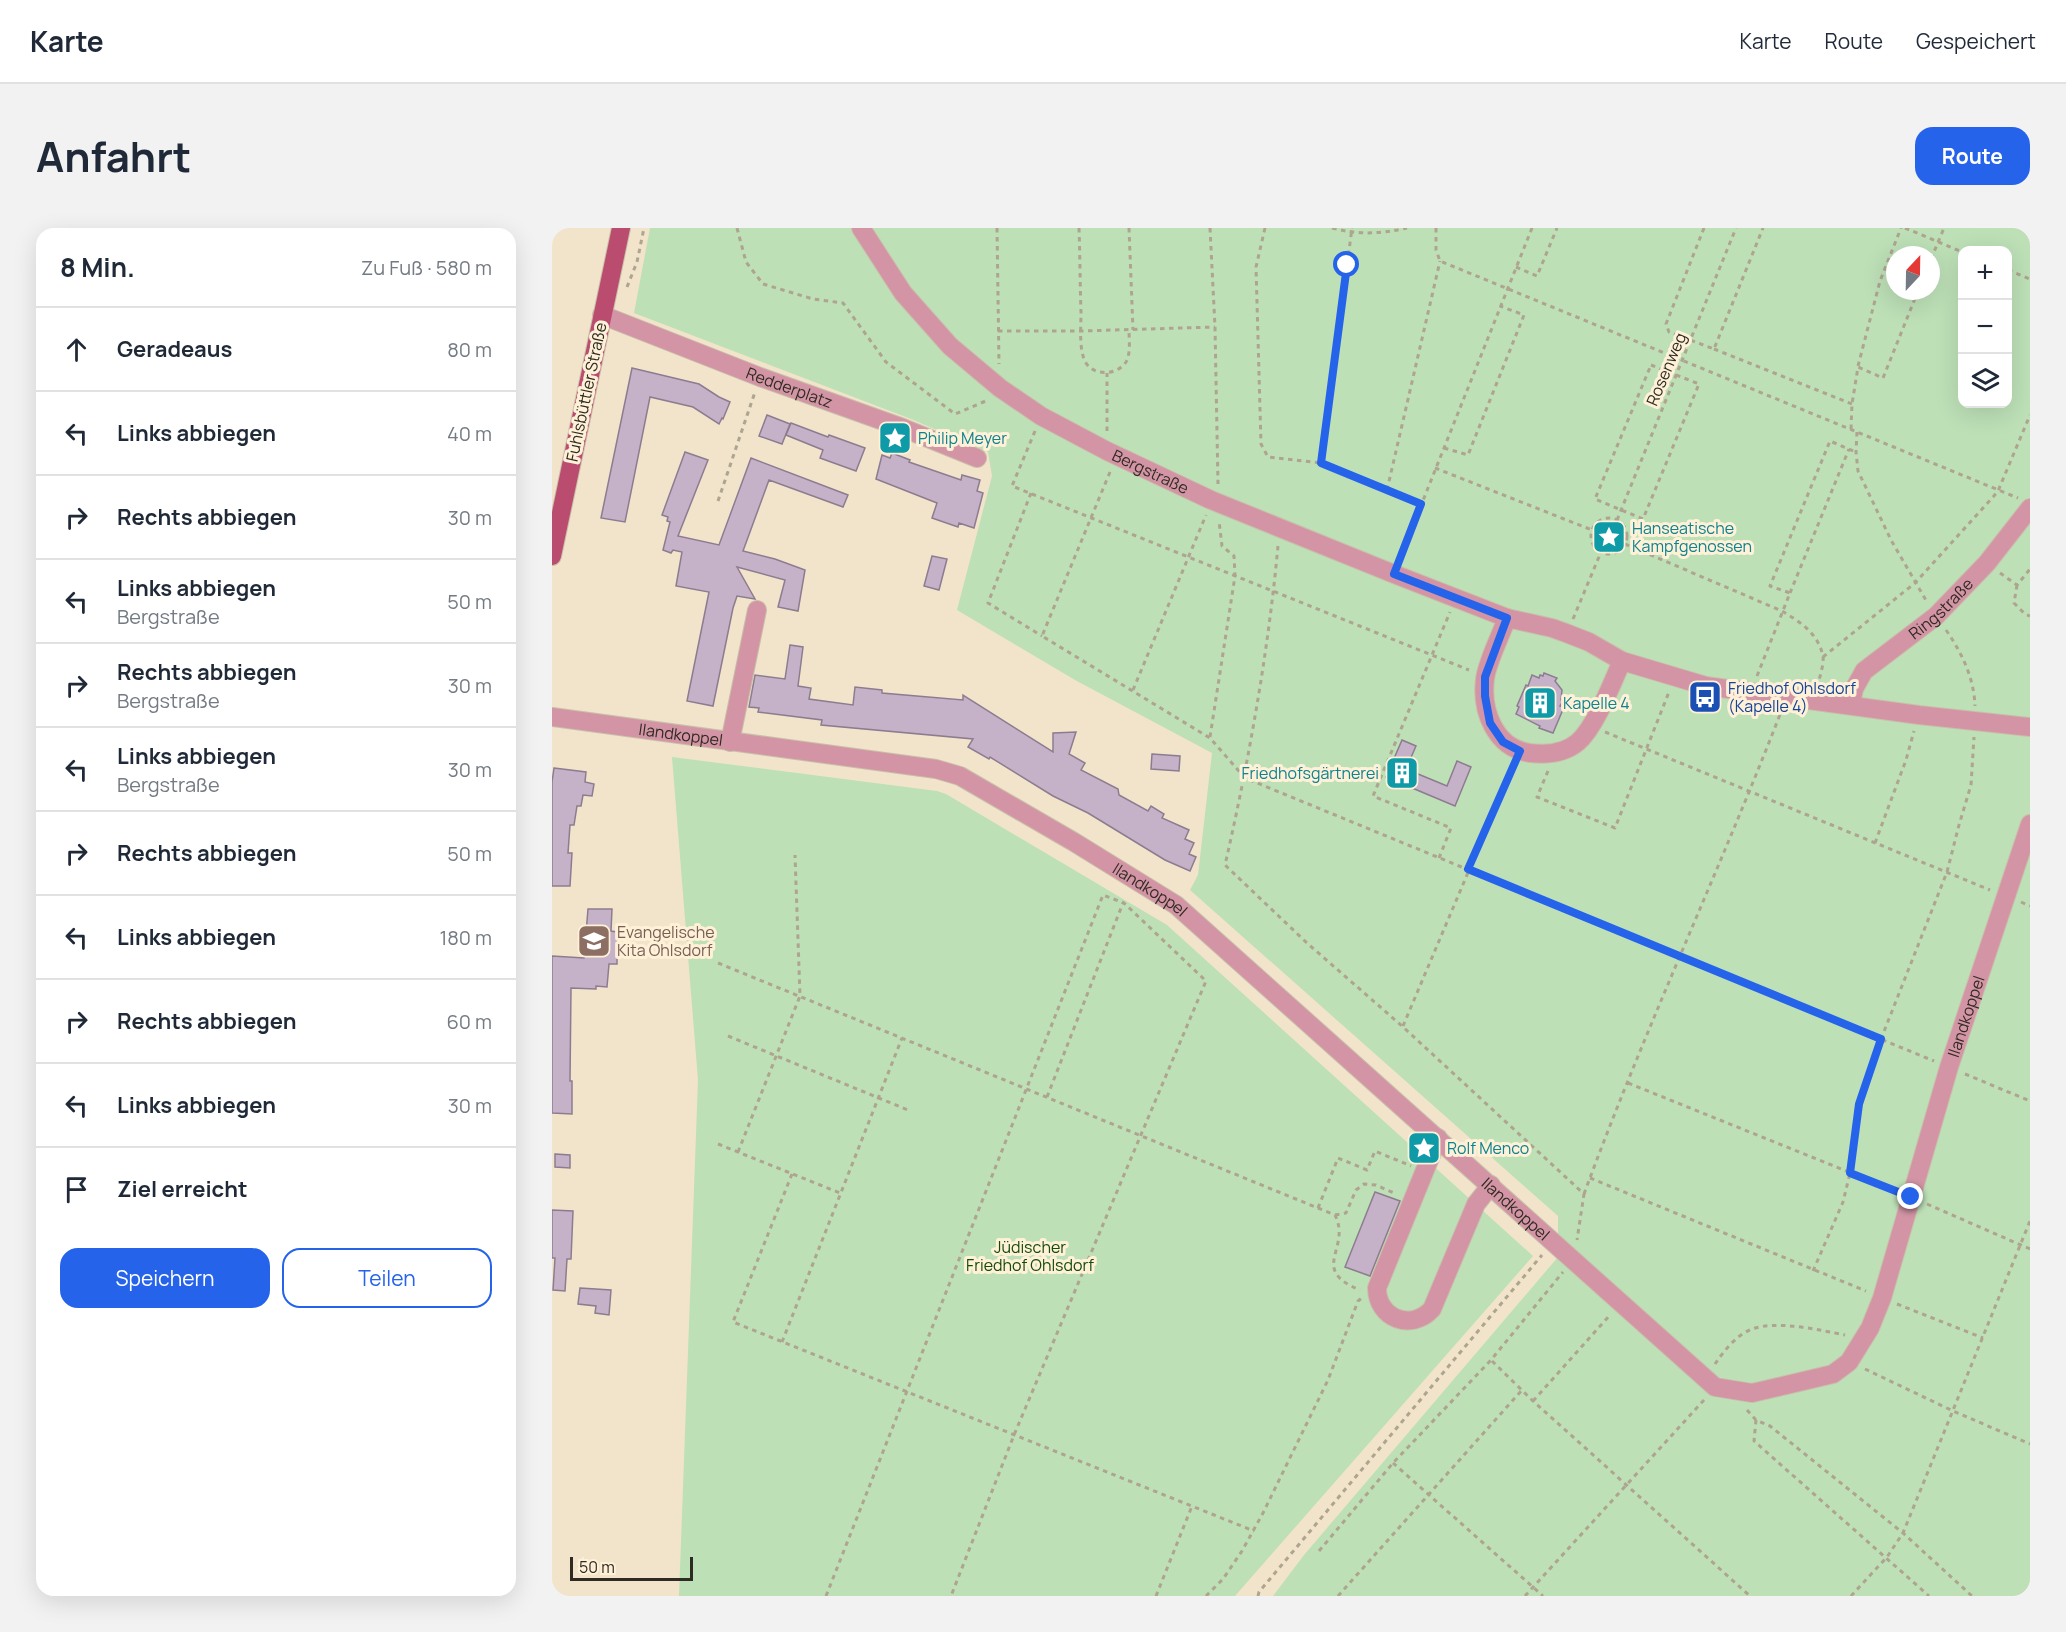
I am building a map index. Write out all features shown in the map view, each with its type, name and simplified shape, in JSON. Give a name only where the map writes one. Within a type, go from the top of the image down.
[{"type":"main road","name":"Fuhlsbüttler Straße","points":[[552,556],[621,228]]},
{"type":"street","name":"Bergstraße","points":[[861,228],[903,293],[996,393],[1111,453],[1215,502],[1507,618],[1552,628],[1588,642],[1622,661],[1706,686],[2030,728]]},
{"type":"street","name":"Redderplatz","points":[[602,315],[977,458]]},
{"type":"street","name":"Ringstraße","points":[[1851,704],[1854,689],[1864,671],[1936,616],[1987,563],[2025,503]]},
{"type":"street","points":[[730,742],[757,610]]},
{"type":"street","points":[[1507,618],[1485,677],[1485,696],[1490,723],[1503,742],[1520,751],[1544,754],[1564,751],[1579,741],[1598,713],[1622,661]]},
{"type":"street","name":"Ilandkoppel","points":[[552,717],[936,769],[960,776],[1176,905],[1552,1242],[1716,1384],[1752,1393],[1833,1374],[1849,1362],[1870,1328],[1882,1298],[1949,1067],[2030,824]]},
{"type":"street","points":[[1438,1138],[1377,1288],[1378,1300],[1386,1313],[1393,1318],[1408,1321],[1422,1318],[1431,1309],[1476,1204],[1491,1185]]},
{"type":"path","points":[[626,290],[637,262],[644,228]]},
{"type":"path","points":[[737,228],[746,262],[763,284],[813,299],[843,303],[886,362],[955,414],[996,393],[997,228]]},
{"type":"path","points":[[1079,228],[1081,331],[1084,360],[1091,368],[1107,373],[1120,368],[1126,361],[1129,349],[1131,330],[1129,228]]},
{"type":"path","points":[[1210,228],[1215,327],[1215,502],[1222,546],[1234,556],[1235,576],[1210,738]]},
{"type":"path","points":[[1265,228],[1256,267],[1261,444],[1268,457],[1321,463],[1421,504]]},
{"type":"path","points":[[1332,228],[1351,233],[1380,234],[1407,228]]},
{"type":"path","points":[[1321,463],[1352,228]]},
{"type":"path","points":[[1388,490],[1440,261],[1436,250],[1436,228]]},
{"type":"path","points":[[1394,574],[1532,228]]},
{"type":"path","points":[[1516,267],[1537,276],[1557,228]]},
{"type":"path","points":[[1704,228],[1666,324],[1669,332],[1852,404]]},
{"type":"path","name":"Rosenweg","points":[[1617,520],[1736,228]]},
{"type":"path","points":[[1714,349],[1763,228]]},
{"type":"path","points":[[1851,429],[1852,404],[1858,367],[1880,281],[1903,228],[1958,250]]},
{"type":"path","points":[[1936,246],[1944,228]]},
{"type":"path","points":[[1440,261],[1851,429],[2025,503]]},
{"type":"path","points":[[2012,272],[2030,279]]},
{"type":"path","points":[[1858,367],[1883,378],[1914,300]]},
{"type":"path","points":[[1443,447],[1468,455],[1524,315],[1500,306]]},
{"type":"path","points":[[998,331],[1215,327]]},
{"type":"path","points":[[1651,365],[1699,384],[1643,519],[1621,509],[1595,499],[1651,365]]},
{"type":"path","points":[[1042,636],[1092,518],[1111,453],[1107,373]]},
{"type":"path","points":[[718,501],[760,377]]},
{"type":"path","points":[[1823,657],[1915,583],[1998,490],[2030,415]]},
{"type":"path","points":[[1041,416],[1012,486],[1485,677]]},
{"type":"path","points":[[1813,1271],[1843,1202],[1850,1173],[1859,1104],[1881,1039],[1947,872],[1971,785],[1975,721],[1974,691],[1960,651],[1915,583],[1891,540],[1858,471],[1857,432]]},
{"type":"path","points":[[1790,594],[1770,586],[1830,441],[1856,452]]},
{"type":"path","points":[[1751,692],[1849,449]]},
{"type":"path","points":[[1435,468],[1592,530]]},
{"type":"path","points":[[1031,494],[988,603],[1210,738],[1245,777],[2030,1101]]},
{"type":"path","points":[[1133,690],[1188,557],[1215,502]]},
{"type":"path","points":[[1611,518],[1617,520],[1625,527],[1627,538],[1625,544],[1617,552],[1601,552],[1594,545],[1592,530],[1599,520],[1611,518]]},
{"type":"path","points":[[1280,529],[1274,592],[1245,777],[1225,866],[1584,1194]]},
{"type":"path","points":[[1625,544],[1782,611],[1803,624],[1816,639],[1823,657],[1815,701]]},
{"type":"path","points":[[1566,633],[1601,552]]},
{"type":"path","points":[[1987,563],[2017,585]]},
{"type":"path","points":[[2030,569],[2017,585],[2014,603],[2030,616]]},
{"type":"path","points":[[1439,858],[1451,828],[1373,795],[1456,598]]},
{"type":"path","points":[[1555,752],[1537,797],[1615,828],[1675,677]]},
{"type":"path","points":[[1319,1551],[1393,1463],[1491,1360],[1574,1260],[1584,1194],[1590,1178],[1750,792],[1787,696]]},
{"type":"path","points":[[1875,843],[1919,715]]},
{"type":"path","points":[[1589,726],[2030,906]]},
{"type":"path","points":[[1402,1026],[1520,751]]},
{"type":"path","points":[[738,1152],[800,996],[795,855]]},
{"type":"path","points":[[826,1596],[1103,895],[1124,903],[1206,981],[1014,1435],[951,1596]]},
{"type":"path","points":[[1047,1097],[1124,903]]},
{"type":"path","points":[[718,963],[1335,1215],[1346,1213],[1356,1190],[1364,1184],[1376,1185],[1412,1201]]},
{"type":"path","points":[[728,1036],[908,1110]]},
{"type":"path","points":[[782,1342],[902,1038]]},
{"type":"path","points":[[1628,1083],[1911,1197],[2030,1249]]},
{"type":"path","points":[[718,1144],[840,1193]]},
{"type":"path","points":[[1318,1208],[1338,1158],[1367,1170],[1375,1152],[1423,1171]]},
{"type":"path","points":[[792,1174],[733,1322],[1254,1531]]},
{"type":"path","points":[[1590,1178],[1813,1271],[1983,1338]]},
{"type":"path","points":[[1206,1596],[1223,1579],[1254,1531],[1323,1390],[1358,1301],[1367,1292],[1342,1282],[1334,1272],[1334,1258],[1340,1226],[1335,1215]]},
{"type":"path","points":[[1851,1596],[1887,1557],[1903,1533],[2030,1221]]},
{"type":"path","points":[[1258,1596],[1552,1242]]},
{"type":"path","points":[[1533,1401],[1622,1303]]},
{"type":"path","points":[[1525,1596],[1716,1384],[1727,1346],[1751,1329],[1784,1325],[1827,1331],[1863,1340]]},
{"type":"path","points":[[1491,1360],[1533,1401],[1750,1596]]},
{"type":"path","points":[[1849,1362],[1953,1411],[2030,1443]]},
{"type":"path","points":[[1716,1384],[1756,1420],[1770,1426],[1903,1533],[1972,1596]]},
{"type":"path","points":[[1338,1596],[1522,1390]]},
{"type":"path","points":[[1756,1420],[1754,1441],[1929,1596]]},
{"type":"path","points":[[1393,1463],[1543,1596]]},
{"type":"path","points":[[1156,1596],[1192,1506]]},
{"type":"green space","points":[[650,228],[2030,228],[2030,1596],[1273,1596],[1304,1555],[1558,1257],[1558,1216],[1190,890],[1198,875],[1212,753],[1075,680],[957,610],[992,476],[988,452],[911,419],[634,313]]},
{"type":"green space","name":"Jüdischer Friedhof Ohlsdorf","points":[[672,757],[946,794],[1167,925],[1533,1256],[1235,1596],[679,1596],[698,1080]]},
{"type":"building","points":[[632,368],[699,384],[730,402],[719,424],[693,407],[650,397],[625,522],[601,518]]},
{"type":"building","points":[[767,415],[790,424],[782,444],[759,436]]},
{"type":"building","points":[[791,423],[865,448],[856,471],[820,458],[823,450],[786,435]]},
{"type":"building","points":[[685,452],[708,460],[678,536],[719,545],[751,458],[848,495],[843,507],[769,480],[743,551],[805,570],[798,611],[778,607],[785,580],[737,567],[755,599],[737,596],[713,706],[687,701],[709,592],[676,586],[682,552],[673,550],[671,553],[663,550],[670,522],[667,521],[668,517],[662,515]]},
{"type":"building","points":[[892,453],[910,460],[909,462],[961,480],[962,475],[980,480],[977,491],[983,493],[974,528],[959,523],[958,527],[932,518],[937,503],[876,479],[882,455],[890,458]]},
{"type":"building","points":[[932,556],[947,559],[939,590],[924,586]]},
{"type":"building","points":[[790,645],[803,647],[798,686],[811,688],[809,699],[853,705],[855,687],[882,690],[882,693],[963,700],[963,695],[1053,752],[1053,733],[1076,732],[1069,754],[1085,763],[1081,770],[1118,789],[1119,795],[1148,811],[1151,806],[1164,814],[1162,818],[1189,830],[1185,839],[1194,843],[1189,854],[1196,857],[1190,871],[1165,860],[1088,813],[1053,796],[990,757],[989,759],[968,747],[973,739],[821,725],[822,720],[758,712],[759,708],[749,707],[755,675],[785,679]]},
{"type":"building","name":"Kapelle 4","points":[[1544,673],[1557,678],[1555,681],[1562,690],[1561,700],[1563,701],[1560,706],[1564,707],[1553,733],[1539,728],[1540,726],[1516,714],[1519,707],[1517,706],[1532,675],[1539,678]]},
{"type":"building","name":"Friedhofsgärtnerei","points":[[1402,740],[1416,746],[1406,769],[1447,786],[1457,761],[1471,767],[1455,806],[1386,777]]},
{"type":"building","points":[[1152,754],[1180,756],[1179,771],[1151,769]]},
{"type":"building","points":[[554,768],[586,772],[585,782],[594,784],[592,796],[583,795],[581,806],[577,806],[574,825],[570,825],[568,853],[572,853],[570,886],[552,886]]},
{"type":"building","points":[[588,909],[612,909],[611,931],[617,932],[617,964],[609,964],[607,987],[571,988],[572,1114],[552,1113],[552,956],[584,958]]},
{"type":"building","points":[[555,1154],[570,1155],[570,1168],[555,1167]]},
{"type":"building","points":[[1375,1192],[1400,1201],[1370,1276],[1345,1267]]},
{"type":"building","points":[[552,1210],[573,1211],[571,1259],[567,1259],[565,1291],[553,1290],[555,1258],[552,1258]]},
{"type":"building","points":[[580,1288],[611,1290],[609,1315],[595,1313],[596,1306],[578,1304]]},
{"type":"place","name":"Philip Meyer","points":[[895,438]]},
{"type":"place","name":"Hanseatische Kampfgenossen","points":[[1609,537]]},
{"type":"place","name":"Friedhof Ohlsdorf (Kapelle 4)","points":[[1705,697]]},
{"type":"place","name":"Kapelle 4","points":[[1540,703]]},
{"type":"place","name":"Friedhofsgärtnerei","points":[[1402,773]]},
{"type":"place","name":"Evangelische Kita Ohlsdorf","points":[[594,941]]},
{"type":"place","name":"Rolf Menco","points":[[1424,1148]]},
{"type":"route","points":[[1347,265],[1321,463],[1421,504],[1394,574],[1507,618],[1485,677],[1485,696],[1490,723],[1503,742],[1520,751],[1468,869],[1881,1039],[1859,1104],[1850,1173],[1911,1197]]}]
